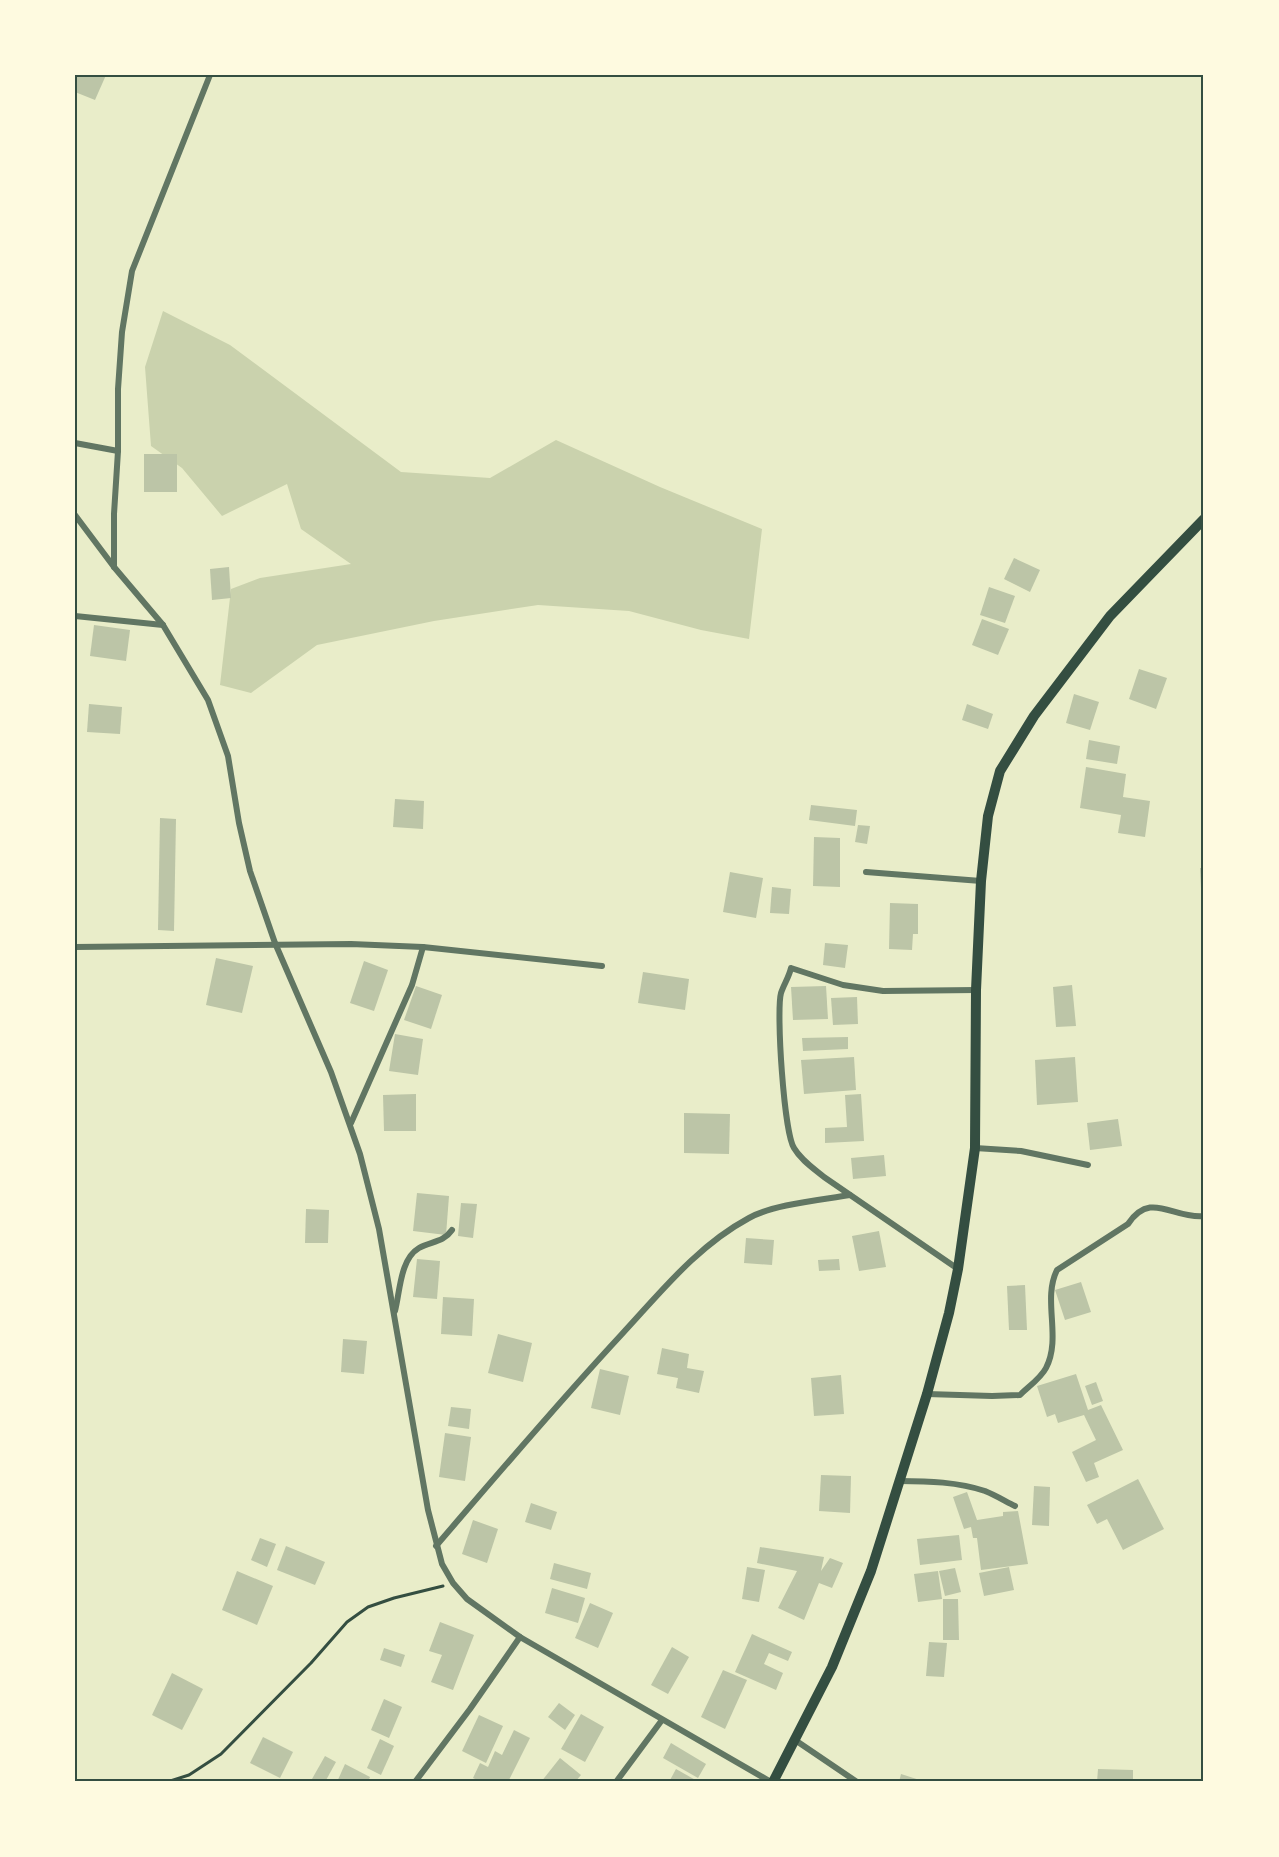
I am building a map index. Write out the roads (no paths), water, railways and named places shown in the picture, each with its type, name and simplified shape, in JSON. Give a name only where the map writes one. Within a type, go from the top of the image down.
[{"type":"main road","points":[[772,1782],[832,1667],[871,1571],[927,1394],[949,1313],[958,1269],[975,1148],[976,990],[981,881],[988,816],[1000,771],[1034,716],[1110,615],[1204,519]]},
{"type":"street","points":[[114,567],[118,389],[122,332],[132,271],[210,75]]},
{"type":"street","points":[[75,443],[118,450]]},
{"type":"street","points":[[75,516],[163,625],[208,700],[224,745],[250,871],[275,943],[351,1123],[379,1229],[428,1510],[442,1564],[453,1583],[467,1599],[520,1637],[772,1782]]},
{"type":"street","points":[[75,616],[163,625]]},
{"type":"street","points":[[866,872],[981,881]]},
{"type":"street","points":[[75,947],[234,946],[275,943],[351,944],[423,947],[602,966]]},
{"type":"street","points":[[351,1123],[412,985],[423,947]]},
{"type":"street","points":[[958,1269],[809,1165],[794,1148],[784,1103],[781,994],[789,979],[791,968],[843,985],[883,991],[976,990]]},
{"type":"street","points":[[975,1148],[1021,1151],[1088,1165]]},
{"type":"street","points":[[436,1546],[602,1356],[686,1264],[719,1236],[751,1217],[798,1203],[851,1195]]},
{"type":"street","points":[[927,1394],[1020,1395],[1046,1370],[1053,1352],[1052,1281],[1057,1269],[1128,1224],[1136,1213],[1148,1206],[1204,1216]]},
{"type":"street","points":[[395,1314],[406,1264],[411,1255],[418,1248],[443,1239],[452,1230]]},
{"type":"street","points":[[900,1482],[926,1481],[956,1484],[986,1491],[1015,1506]]},
{"type":"street","points":[[415,1782],[520,1637]]},
{"type":"street","points":[[616,1782],[662,1720]]},
{"type":"street","points":[[795,1740],[857,1782]]}]
